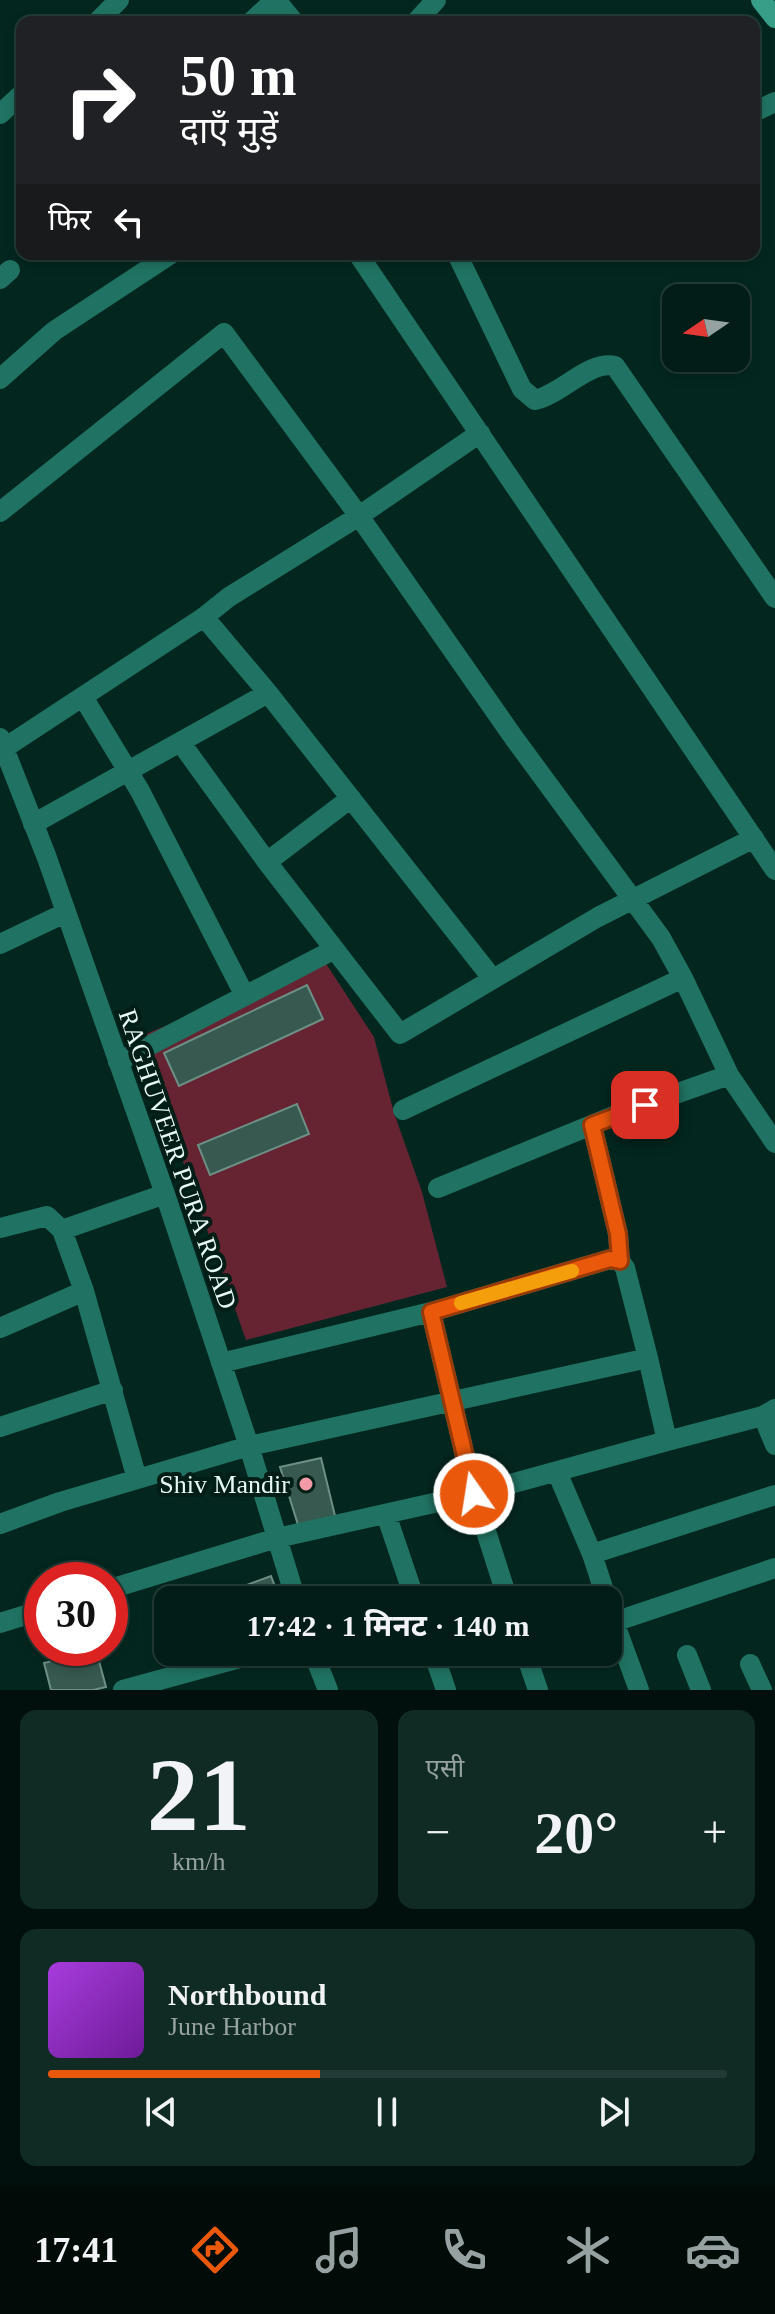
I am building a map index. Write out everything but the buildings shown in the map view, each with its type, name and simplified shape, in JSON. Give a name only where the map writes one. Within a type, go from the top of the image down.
[{"type":"street","points":[[103,16],[119,0]]},
{"type":"street","points":[[258,16],[276,0],[289,16]]},
{"type":"street","points":[[421,16],[436,0]]},
{"type":"street","points":[[761,0],[775,18]]},
{"type":"street","points":[[0,114],[16,99]]},
{"type":"street","points":[[0,379],[54,331],[162,260]]},
{"type":"street","points":[[362,260],[775,870]]},
{"type":"street","points":[[461,260],[522,389],[535,400],[550,397],[596,367],[606,364],[615,366],[775,598]]},
{"type":"street","points":[[0,512],[224,333],[661,938],[729,1075],[775,1143]]},
{"type":"street","points":[[2,746],[83,697],[229,597],[359,516],[480,433]]},
{"type":"street","points":[[204,617],[268,693],[492,978]]},
{"type":"street","points":[[33,824],[268,693]]},
{"type":"street","points":[[83,697],[128,770],[245,996]]},
{"type":"street","points":[[181,743],[333,950],[400,1034],[633,898],[754,838]]},
{"type":"street","name":"RAGHUVEER PURA ROAD","points":[[2,746],[33,824],[165,1194],[249,1446],[292,1586]]},
{"type":"street","points":[[267,862],[351,798]]},
{"type":"street","points":[[0,944],[65,913]]},
{"type":"street","points":[[118,1062],[333,950]]},
{"type":"street","points":[[403,1110],[683,978]]},
{"type":"street","points":[[438,1188],[592,1125],[729,1075]]},
{"type":"street","points":[[592,1125],[618,1234],[620,1261],[625,1268],[667,1441]]},
{"type":"street","points":[[62,1230],[165,1194]]},
{"type":"street","points":[[0,1228],[47,1216],[62,1230],[84,1291],[137,1479]]},
{"type":"street","points":[[221,1363],[431,1312],[610,1259],[620,1261]]},
{"type":"street","points":[[0,1328],[84,1291]]},
{"type":"street","points":[[431,1312],[474,1494],[504,1586]]},
{"type":"street","points":[[0,1524],[249,1446],[648,1358]]},
{"type":"street","points":[[0,1427],[113,1390]]},
{"type":"street","points":[[128,1584],[277,1538],[474,1494],[769,1413],[775,1445]]},
{"type":"street","points":[[557,1472],[602,1586]]},
{"type":"street","points":[[592,1554],[775,1495]]},
{"type":"street","points":[[386,1514],[410,1586]]},
{"type":"street","points":[[622,1606],[775,1568]]},
{"type":"street","points":[[0,1623],[24,1616]]},
{"type":"street","points":[[622,1643],[639,1690]]},
{"type":"street","points":[[687,1655],[701,1690]]},
{"type":"street","points":[[750,1664],[762,1690]]},
{"type":"street","points":[[123,1690],[211,1666]]},
{"type":"street","points":[[319,1666],[328,1690]]},
{"type":"street","points":[[438,1666],[446,1690]]},
{"type":"street","points":[[530,1666],[538,1690]]},
{"type":"shaded area","points":[[323,959],[374,1037],[394,1113],[422,1192],[447,1287],[246,1340],[139,1037]]},
{"type":"slow traffic","points":[[461,1303],[572,1271]]},
{"type":"place","name":"Shiv Mandir","points":[[306,1484]]},
{"type":"route","points":[[474,1494],[431,1312],[610,1259],[620,1261],[618,1234],[592,1125],[645,1105]]}]
